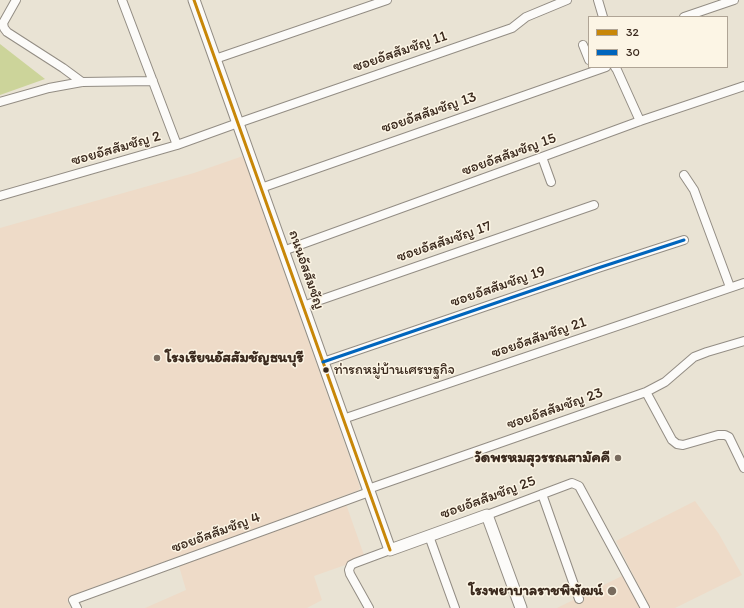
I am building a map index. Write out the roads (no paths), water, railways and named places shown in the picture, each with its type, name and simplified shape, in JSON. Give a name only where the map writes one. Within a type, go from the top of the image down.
[{"type":"street","points":[[16,0],[3,23],[7,32],[82,82]]},
{"type":"street","points":[[122,0],[177,145]]},
{"type":"street","name":"ถนนอัสสัมชัญ","points":[[194,0],[390,550]]},
{"type":"street","points":[[215,59],[387,0]]},
{"type":"street","name":"ซอยอัสสัมชัญ 11","points":[[238,123],[512,28],[526,17],[567,0]]},
{"type":"street","points":[[598,0],[603,16]]},
{"type":"street","points":[[687,16],[734,0]]},
{"type":"street","points":[[583,45],[588,58]]},
{"type":"street","points":[[616,68],[640,121]]},
{"type":"street","name":"ซอยอัสสัมชัญ 13","points":[[261,188],[593,70]]},
{"type":"street","points":[[0,102],[49,88],[82,82],[153,81]]},
{"type":"street","name":"ซอยอัสสัมชัญ 15","points":[[283,251],[640,121],[744,86]]},
{"type":"street","name":"ซอยอัสสัมชัญ 2","points":[[0,196],[177,145],[238,123]]},
{"type":"street","points":[[542,157],[550,182]]},
{"type":"street","points":[[684,175],[694,190],[730,287]]},
{"type":"street","name":"ซอยอัสสัมชัญ 17","points":[[303,306],[594,205]]},
{"type":"street","name":"ซอยอัสสัมชัญ 19","points":[[322,362],[684,240]]},
{"type":"street","name":"ซอยอัสสัมชัญ 21","points":[[343,420],[744,283]]},
{"type":"street","name":"ซอยอัสสัมชัญ 23","points":[[368,490],[646,392],[665,382],[694,357],[744,341]]},
{"type":"street","points":[[646,392],[672,440],[677,444],[683,445],[718,435],[725,435],[729,437],[744,468]]},
{"type":"street","name":"ซอยอัสสัมชัญ 25","points":[[390,550],[572,483],[579,486],[645,608]]},
{"type":"street","name":"ซอยอัสสัมชัญ 4","points":[[78,608],[73,600],[294,520],[368,490]]},
{"type":"street","points":[[542,494],[579,599]]},
{"type":"street","points":[[487,515],[521,608]]},
{"type":"street","points":[[429,536],[455,608]]},
{"type":"street","points":[[368,608],[349,570],[351,565],[355,563],[390,550]]},
{"type":"place","name":"โรงเรียนอัสสัมชัญธนบุรี","points":[[157,358]]},
{"type":"place","name":"ท่ารถหมู่บ้านเศรษฐกิจ","points":[[326,370]]},
{"type":"place","name":"วัดพรหมสุวรรณสามัคคี","points":[[618,458]]},
{"type":"place","name":"โรงพยาบาลราชพิพัฒน์","points":[[612,591]]}]
